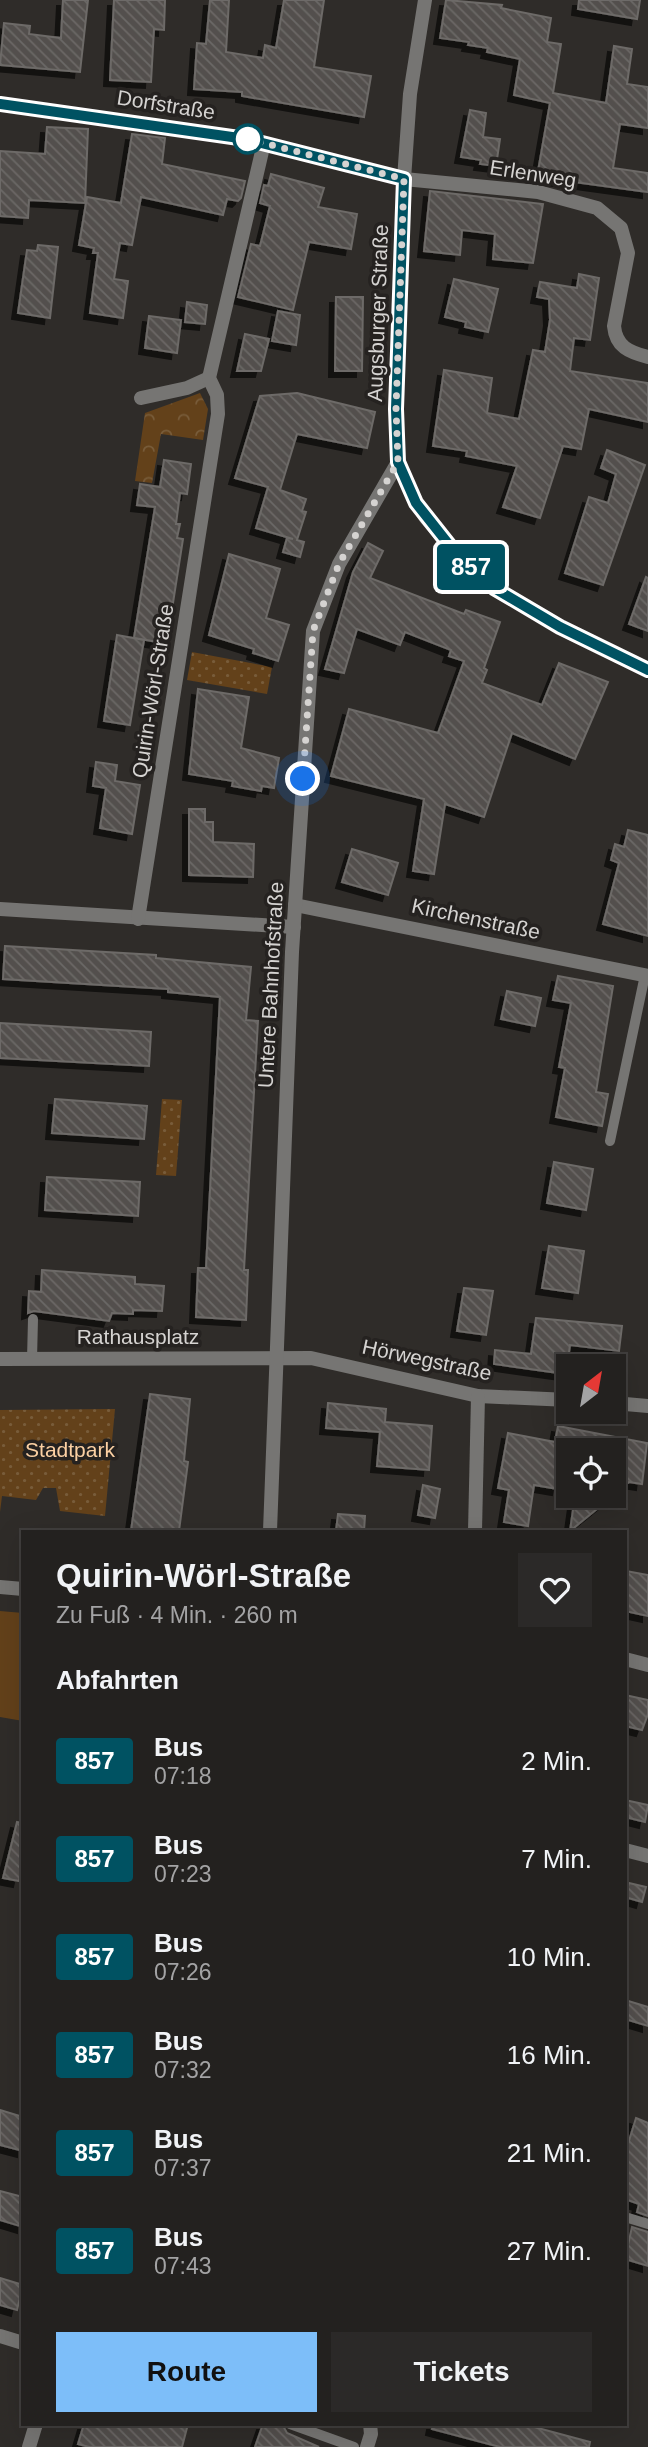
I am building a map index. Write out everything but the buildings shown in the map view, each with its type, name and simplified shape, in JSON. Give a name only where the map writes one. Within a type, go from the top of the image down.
[{"type":"street","name":"Augsburger Straße","points":[[425,0],[410,94],[404,179],[396,409],[398,462],[426,519],[454,551],[494,588],[560,627],[648,670]]},
{"type":"street","name":"Dorfstraße","points":[[0,104],[124,119],[264,143],[404,179]]},
{"type":"street","name":"Quirin-Wörl-Straße","points":[[138,919],[218,414],[217,395],[209,378],[264,143]]},
{"type":"street","name":"Erlenweg","points":[[404,179],[538,192],[597,208],[612,217],[621,228],[628,253],[614,326],[615,336],[628,352],[648,357]]},
{"type":"street","points":[[141,398],[187,388],[209,378]]},
{"type":"street","name":"Untere Bahnhofstraße","points":[[270,1530],[295,905],[313,631],[339,564],[398,462]]},
{"type":"street","name":"Kirchenstraße","points":[[295,905],[646,975]]},
{"type":"street","points":[[0,909],[294,927]]},
{"type":"street","name":"Rathausplatz","points":[[0,1359],[276,1357]]},
{"type":"street","name":"Hörwegstraße","points":[[276,1357],[323,1359],[478,1396],[556,1399]]},
{"type":"street","points":[[475,1530],[478,1396]]},
{"type":"street","points":[[626,1404],[648,1406]]},
{"type":"street","points":[[0,1587],[19,1585]]},
{"type":"street","points":[[627,1660],[648,1665]]},
{"type":"street","points":[[627,1851],[648,1857]]},
{"type":"street","points":[[0,2336],[21,2342]]},
{"type":"street","points":[[29,2447],[35,2426]]},
{"type":"street","points":[[367,2447],[372,2434],[370,2426]]},
{"type":"lane","points":[[610,1141],[646,975]]},
{"type":"lane","points":[[32,1359],[33,1319]]},
{"type":"lane","points":[[627,2218],[648,2224]]},
{"type":"lane","points":[[296,2426],[354,2447]]},
{"type":"green space","points":[[200,393],[208,409],[203,440],[161,434],[152,483],[135,481],[145,413]]},
{"type":"green space","points":[[192,652],[272,667],[267,694],[187,680]]},
{"type":"green space","points":[[162,1099],[182,1100],[176,1176],[156,1175]]},
{"type":"green space","name":"Stadtpark","points":[[115,1409],[105,1516],[60,1511],[56,1488],[43,1488],[36,1500],[2,1496],[0,1512],[0,1410]]},
{"type":"green space","points":[[0,1611],[21,1613],[21,1721],[0,1717]]},
{"type":"bus line","name":"857","points":[[0,104],[124,119],[246,139],[404,179],[396,409],[398,462],[416,503],[454,551],[494,588],[560,627],[648,670]]},
{"type":"route","points":[[248,139],[404,179],[398,314],[398,462],[339,564],[313,631],[303,779]]}]
